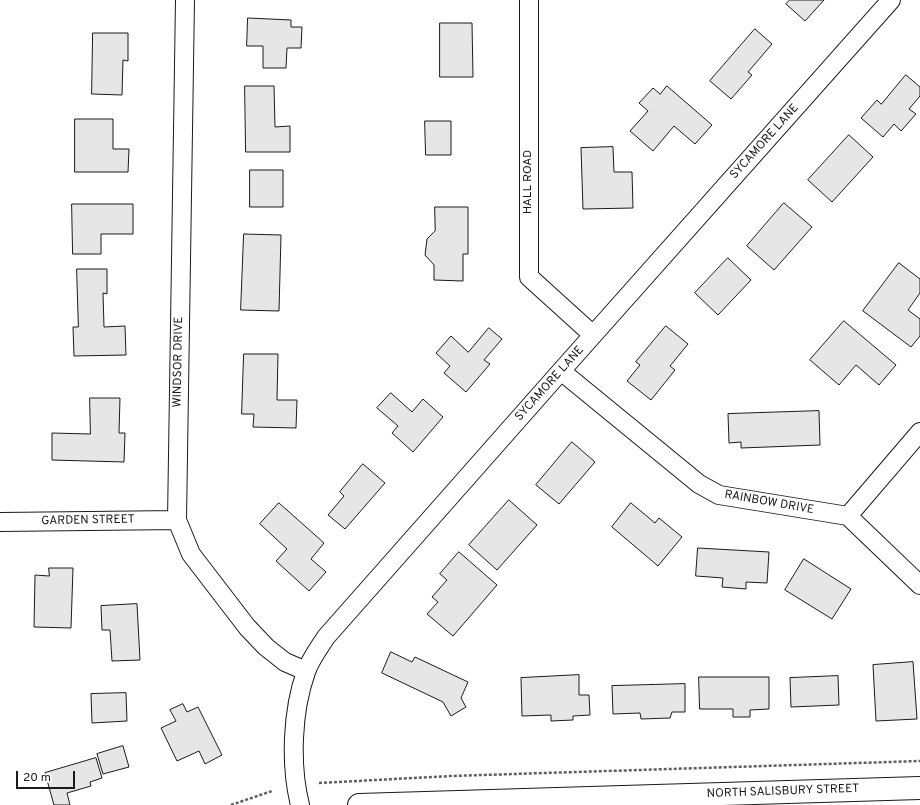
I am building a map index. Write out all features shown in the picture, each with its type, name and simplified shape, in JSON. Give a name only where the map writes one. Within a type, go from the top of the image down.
[{"type":"street","name":"WINDSOR DRIVE","points":[[185,0],[177,520],[191,554],[247,627],[266,647],[285,662],[306,671]]},
{"type":"street","name":"HALL ROAD","points":[[529,0],[528,276],[593,335]]},
{"type":"street","name":"SYCAMORE LANE","points":[[300,805],[294,770],[298,700],[306,671],[326,637],[560,371],[892,0]]},
{"type":"street","name":"RAINBOW DRIVE","points":[[560,371],[699,484],[719,495],[848,516]]},
{"type":"street","points":[[920,432],[848,516],[920,585]]},
{"type":"street","name":"GARDEN STREET","points":[[0,522],[177,520]]},
{"type":"street","name":"NORTH SALISBURY STREET","points":[[359,805],[920,788]]},
{"type":"path","points":[[319,783],[451,776],[920,761]]},
{"type":"path","points":[[231,805],[272,791]]},
{"type":"building","points":[[790,0],[824,0],[805,21],[786,4]]},
{"type":"building","points":[[248,18],[291,20],[291,27],[302,27],[301,48],[287,48],[286,68],[263,68],[263,46],[247,46]]},
{"type":"building","points":[[440,23],[472,23],[473,77],[440,77]]},
{"type":"building","points":[[755,29],[772,44],[748,72],[752,75],[731,99],[710,81]]},
{"type":"building","points":[[93,33],[128,33],[128,61],[123,60],[122,95],[92,94]]},
{"type":"building","points":[[906,75],[920,87],[920,96],[909,109],[916,114],[901,131],[894,124],[883,137],[861,118],[877,100],[881,104]]},
{"type":"building","points":[[245,86],[274,86],[275,127],[290,126],[290,152],[246,152]]},
{"type":"building","points":[[667,86],[712,125],[695,144],[674,126],[653,151],[630,131],[648,111],[639,103],[653,88],[660,94]]},
{"type":"building","points":[[75,119],[113,119],[113,149],[129,149],[128,172],[75,172]]},
{"type":"building","points":[[425,121],[451,121],[451,155],[426,155]]},
{"type":"building","points":[[849,135],[873,157],[832,202],[808,180]]},
{"type":"building","points":[[613,147],[614,172],[632,172],[633,208],[583,209],[581,148]]},
{"type":"building","points":[[250,170],[283,170],[283,207],[250,207]]},
{"type":"building","points":[[784,203],[812,227],[774,270],[747,246]]},
{"type":"building","points":[[72,204],[133,204],[133,234],[101,234],[101,254],[73,254]]},
{"type":"building","points":[[435,207],[468,207],[468,254],[463,254],[463,281],[434,280],[434,265],[425,255],[427,239],[435,231]]},
{"type":"building","points":[[244,234],[281,235],[279,311],[241,310]]},
{"type":"building","points":[[728,258],[751,280],[718,315],[695,293]]},
{"type":"building","points":[[899,263],[920,279],[920,293],[908,310],[920,319],[920,336],[911,347],[863,311]]},
{"type":"building","points":[[77,269],[107,269],[107,294],[103,293],[104,327],[125,326],[126,355],[74,356],[73,327],[78,327]]},
{"type":"building","points":[[844,321],[896,365],[879,385],[856,365],[839,385],[810,360]]},
{"type":"building","points":[[666,326],[688,344],[670,366],[675,370],[651,400],[627,381],[640,365],[636,362]]},
{"type":"building","points":[[489,328],[502,339],[484,360],[490,364],[466,392],[444,373],[450,366],[436,353],[451,336],[468,352]]},
{"type":"building","points":[[244,354],[278,354],[277,400],[297,400],[296,428],[253,427],[254,414],[242,414]]},
{"type":"building","points":[[391,393],[412,412],[423,399],[443,417],[413,452],[392,433],[398,426],[377,408]]},
{"type":"building","points":[[90,398],[120,398],[119,433],[125,433],[124,462],[52,460],[52,433],[90,434]]},
{"type":"building","points":[[819,411],[820,445],[741,448],[741,442],[729,443],[728,414]]},
{"type":"building","points":[[572,442],[595,462],[559,504],[536,485]]},
{"type":"building","points":[[363,464],[385,483],[345,529],[328,515],[344,496],[340,492]]},
{"type":"building","points":[[509,500],[537,525],[497,570],[469,545]]},
{"type":"building","points":[[279,503],[324,543],[311,559],[326,572],[309,591],[276,561],[287,549],[260,524]]},
{"type":"building","points":[[631,503],[655,523],[659,518],[682,537],[658,566],[612,527]]},
{"type":"building","points":[[698,548],[769,552],[767,583],[746,582],[746,589],[722,587],[723,578],[696,576]]},
{"type":"building","points":[[459,552],[497,585],[453,636],[427,614],[438,602],[432,597],[447,580],[440,574]]},
{"type":"building","points":[[804,559],[851,589],[832,619],[785,590]]},
{"type":"building","points":[[49,568],[73,568],[71,628],[34,627],[35,575],[49,576]]},
{"type":"building","points":[[137,604],[140,660],[112,661],[110,630],[102,630],[101,606]]},
{"type":"building","points":[[391,652],[412,662],[415,657],[468,682],[461,698],[466,707],[451,716],[443,702],[382,673]]},
{"type":"building","points":[[913,662],[917,719],[876,721],[873,665]]},
{"type":"building","points":[[579,675],[579,695],[589,695],[590,715],[573,716],[573,720],[551,721],[551,715],[522,716],[521,678]]},
{"type":"building","points":[[838,676],[839,705],[791,707],[790,678]]},
{"type":"building","points":[[699,677],[769,677],[769,709],[750,710],[750,717],[733,717],[733,709],[700,709]]},
{"type":"building","points":[[685,684],[685,712],[672,712],[670,718],[641,719],[640,713],[613,714],[612,686]]},
{"type":"building","points":[[126,693],[127,721],[92,723],[91,694]]},
{"type":"building","points":[[183,704],[187,712],[198,707],[222,755],[205,764],[199,751],[177,761],[161,728],[176,721],[170,710]]},
{"type":"building","points":[[123,746],[129,767],[103,774],[97,754]]},
{"type":"building","points":[[96,758],[102,778],[90,782],[91,786],[67,793],[70,805],[54,805],[45,773]]}]
